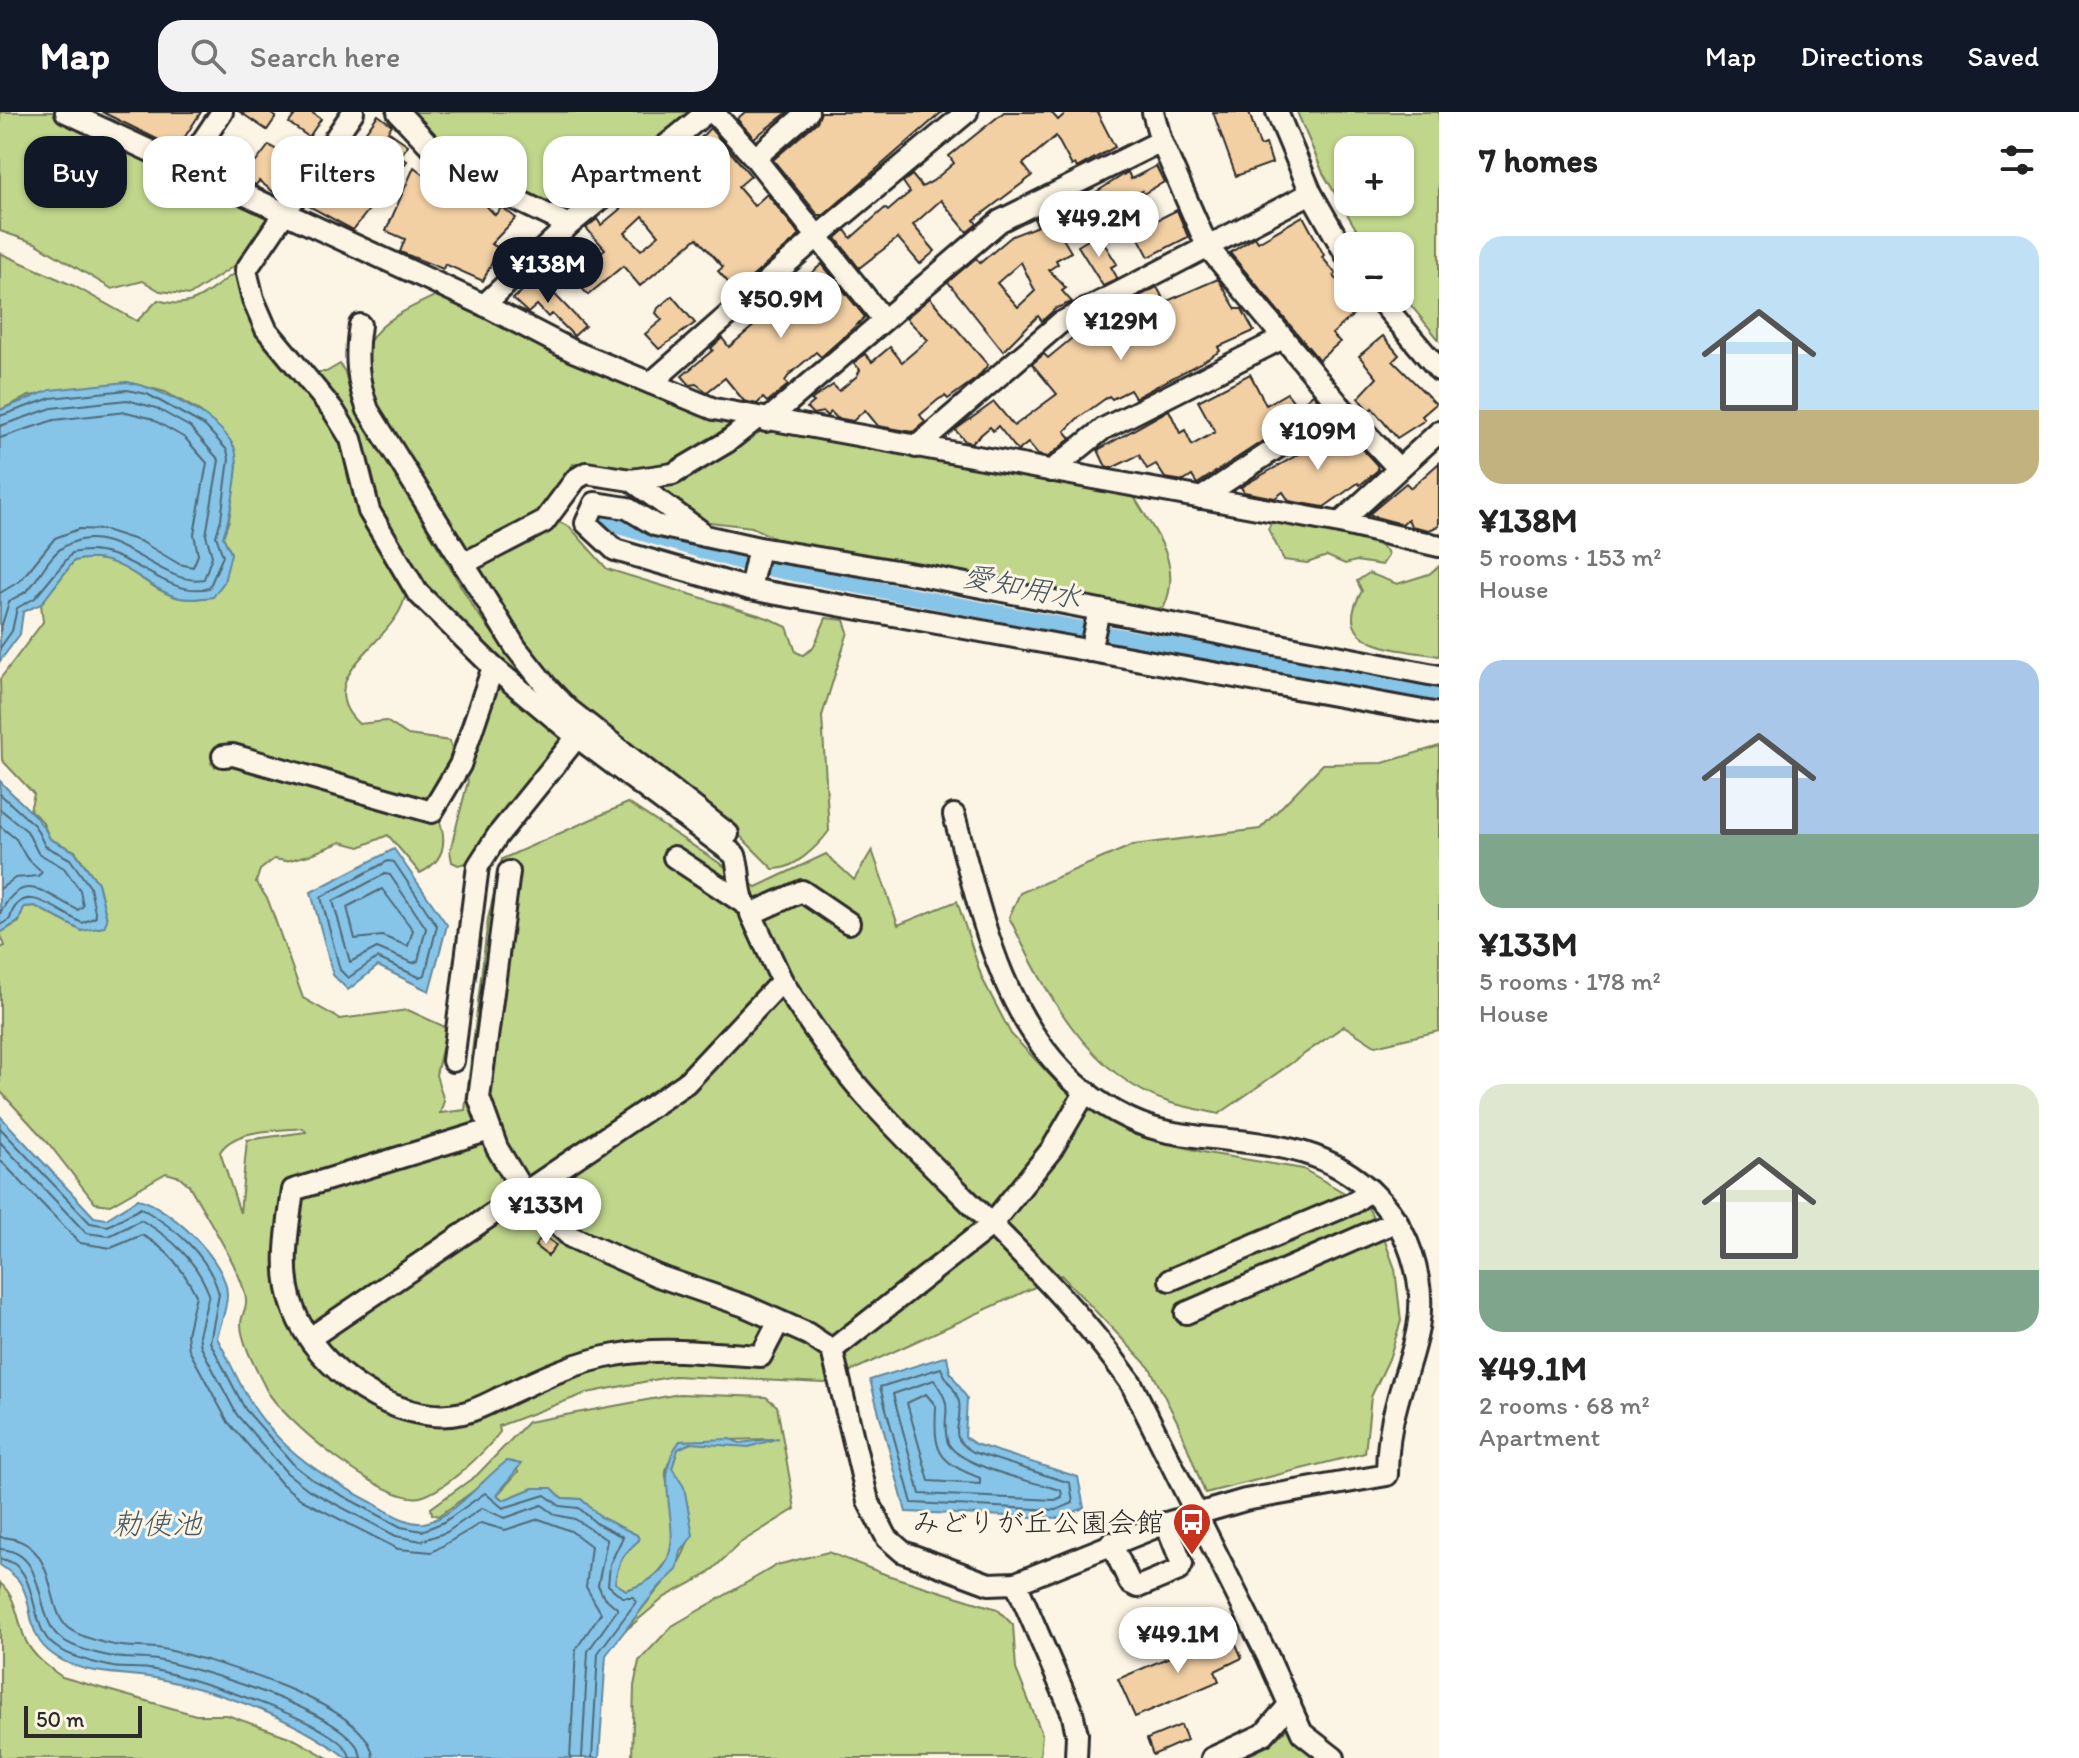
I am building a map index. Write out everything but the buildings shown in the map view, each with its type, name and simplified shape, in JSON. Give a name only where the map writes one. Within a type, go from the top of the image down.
[{"type":"street","points":[[66,112],[143,148]]},
{"type":"street","points":[[206,136],[222,112]]},
{"type":"street","points":[[353,112],[287,214],[246,270],[262,319],[333,410],[351,439],[369,511],[395,559],[417,592],[493,667],[577,737],[735,855],[739,871],[737,882],[782,981],[863,1093],[1067,1302],[1104,1344],[1131,1383],[1302,1733],[1334,1758]]},
{"type":"street","points":[[398,112],[452,169],[569,225]]},
{"type":"street","points":[[484,305],[569,225],[707,112]]},
{"type":"street","points":[[713,112],[755,158],[883,319]]},
{"type":"street","points":[[755,158],[808,112]]},
{"type":"street","points":[[651,383],[817,237],[967,112]]},
{"type":"street","points":[[1153,112],[1161,141],[1207,246],[1340,406],[1397,467]]},
{"type":"street","points":[[1277,112],[1311,193],[1334,233]]},
{"type":"street","points":[[463,564],[544,522],[576,479],[586,473],[631,480],[686,469],[761,420],[1000,221],[1161,141]]},
{"type":"street","points":[[916,447],[1060,323],[1311,193]]},
{"type":"street","points":[[255,199],[484,305],[573,351],[714,409],[761,420],[1340,523],[1439,546]]},
{"type":"street","points":[[1390,312],[1439,370]]},
{"type":"street","points":[[360,325],[355,355],[358,381],[368,410],[516,648],[568,709],[742,845],[751,867],[747,907]]},
{"type":"street","points":[[1051,471],[1103,429],[1283,338]]},
{"type":"street","points":[[1201,498],[1340,406]]},
{"type":"street","points":[[1340,523],[1397,467],[1439,432]]},
{"type":"street","points":[[631,480],[681,520],[706,534]]},
{"type":"street","points":[[1439,676],[758,550],[706,534],[655,525],[627,508],[595,503],[586,523],[615,550],[750,589],[1090,651],[1113,652],[1439,714]]},
{"type":"street","points":[[750,589],[758,550]]},
{"type":"street","points":[[1090,651],[1098,614]]},
{"type":"street","points":[[223,756],[233,755],[432,812],[460,765],[493,667]]},
{"type":"street","points":[[453,1061],[472,933],[478,866],[498,835],[577,737]]},
{"type":"street","points":[[509,872],[479,1098],[490,1130],[524,1193],[571,1237],[658,1276],[745,1306],[808,1334],[832,1350],[868,1501],[887,1538],[903,1552],[989,1584],[1016,1583],[1166,1523],[1299,1488],[1387,1475],[1393,1421],[1418,1336],[1420,1303],[1416,1269],[1397,1221],[1370,1190],[1346,1169],[1309,1152],[1162,1130],[1111,1110],[1086,1091],[1040,1045],[1009,992],[991,945],[954,815]]},
{"type":"street","points":[[674,857],[747,907]]},
{"type":"street","points":[[747,907],[802,891],[849,923]]},
{"type":"street","points":[[310,1338],[686,1083],[782,981]]},
{"type":"street","points":[[832,1350],[990,1226],[1052,1149],[1086,1091]]},
{"type":"street","points":[[490,1130],[293,1190],[285,1254],[293,1309],[323,1358],[361,1390],[423,1413],[463,1414],[556,1371],[614,1355],[662,1349],[761,1356],[778,1323]]},
{"type":"street","points":[[1170,1280],[1353,1203],[1370,1190]]},
{"type":"street","points":[[1186,1313],[1397,1221]]},
{"type":"street","points":[[1111,1543],[1130,1583],[1138,1587],[1179,1570],[1182,1564],[1166,1523]]},
{"type":"street","points":[[1016,1583],[1072,1712],[1076,1758]]},
{"type":"street","points":[[1212,1758],[1264,1734],[1290,1704]]},
{"type":"green space","points":[[0,112],[52,112],[100,136],[24,136],[24,208],[127,208],[127,149],[143,157],[143,208],[250,208],[268,216],[243,260],[190,295],[160,291],[143,281],[112,289],[35,243],[0,231]]},
{"type":"green space","points":[[406,112],[695,112],[667,136],[543,136],[543,204],[527,197],[527,136],[428,136]]},
{"type":"green space","points":[[1297,112],[1439,112],[1439,340],[1414,309],[1414,232],[1358,232],[1348,216],[1414,216],[1414,136],[1334,136],[1334,192]]},
{"type":"green space","points":[[552,208],[583,208],[579,211],[565,214]]},
{"type":"green space","points":[[0,253],[74,286],[137,321],[158,300],[189,302],[232,275],[240,275],[335,426],[406,591],[401,609],[390,626],[350,673],[343,689],[346,706],[359,724],[386,721],[408,735],[450,741],[449,767],[425,807],[222,752],[211,763],[215,767],[222,761],[439,819],[442,851],[428,869],[420,873],[388,835],[360,847],[341,842],[286,861],[274,859],[260,870],[256,882],[268,900],[303,998],[340,1019],[408,1010],[443,1026],[446,1031],[436,1075],[444,1101],[440,1113],[465,1110],[488,919],[502,859],[628,803],[756,887],[826,854],[854,880],[872,850],[898,925],[957,901],[982,978],[1011,1034],[1061,1087],[1135,1135],[1207,1153],[1303,1169],[1367,1206],[1382,1233],[1395,1269],[1401,1321],[1389,1359],[1371,1397],[1365,1453],[1205,1493],[1178,1423],[1150,1368],[1061,1275],[825,1383],[674,1376],[587,1393],[499,1426],[500,1432],[464,1470],[441,1487],[420,1497],[404,1496],[384,1488],[335,1457],[291,1419],[265,1387],[242,1331],[241,1321],[246,1303],[244,1289],[231,1259],[189,1185],[180,1177],[166,1173],[110,1205],[95,1203],[49,1144],[0,1091],[0,948],[5,946],[0,933],[19,922],[24,907],[35,906],[82,931],[107,920],[98,883],[75,851],[50,839],[42,821],[30,810],[34,794],[2,760],[0,679],[43,622],[41,604],[74,561],[91,559],[119,565],[167,594],[180,598],[213,597],[231,553],[223,537],[229,520],[237,467],[234,446],[198,410],[165,392],[127,382],[29,396],[0,410]],"holes":[[[303,1128],[306,1132],[247,1140],[240,1213],[220,1152],[227,1144],[247,1135]]]},
{"type":"green space","points":[[441,293],[746,422],[659,472],[573,464],[536,519],[469,553],[462,549],[398,445],[371,385],[366,360],[370,341],[383,325]]},
{"type":"green space","points":[[340,364],[353,403],[475,610],[526,677],[580,726],[451,621],[397,554],[313,372],[326,372]]},
{"type":"green space","points":[[755,425],[1132,493],[1157,534],[1168,561],[1169,591],[1164,607],[1140,613],[853,558],[776,539],[752,527],[701,521],[641,482]]},
{"type":"green space","points":[[557,521],[570,527],[607,569],[768,618],[787,627],[796,652],[803,655],[813,648],[826,618],[844,620],[848,632],[822,716],[829,831],[804,856],[789,866],[773,869],[735,831],[605,731],[533,661],[476,564]]},
{"type":"green space","points":[[1272,521],[1372,540],[1387,551],[1388,556],[1382,565],[1356,561],[1345,564],[1327,556],[1307,563],[1284,560],[1268,529]]},
{"type":"green space","points":[[1439,566],[1439,656],[1389,648],[1361,635],[1354,625],[1354,610],[1362,591],[1357,581],[1369,573],[1397,584],[1429,574]]},
{"type":"green space","points":[[494,677],[566,735],[474,861],[458,865],[452,862],[450,851],[468,781],[464,770]]},
{"type":"green space","points":[[1439,746],[1439,1031],[1375,1046],[1344,1026],[1219,1114],[1171,1103],[1142,1090],[1092,1052],[1054,1001],[1009,917],[1020,893],[1133,845],[1260,829],[1323,764],[1383,763]]},
{"type":"green space","points":[[679,1394],[766,1397],[777,1406],[795,1509],[740,1543],[708,1574],[665,1597],[626,1630],[671,1573],[689,1539],[690,1519],[685,1496],[672,1468],[678,1449],[699,1442],[746,1444],[770,1439],[680,1441],[666,1472],[673,1529],[667,1559],[659,1572],[646,1582],[626,1590],[615,1583],[616,1576],[622,1559],[639,1540],[637,1535],[602,1518],[581,1499],[562,1498],[552,1488],[533,1488],[504,1500],[497,1495],[518,1472],[514,1462],[507,1461],[479,1487],[439,1516],[432,1514],[431,1508],[477,1475],[528,1422]]},
{"type":"green space","points":[[828,1552],[887,1575],[997,1609],[1013,1625],[1016,1669],[1042,1734],[1040,1758],[632,1758],[634,1686],[639,1661],[672,1626],[777,1565]]},
{"type":"green space","points":[[0,1583],[13,1602],[29,1646],[41,1661],[62,1677],[196,1715],[227,1715],[292,1738],[328,1758],[0,1758]]},
{"type":"green space","points":[[1290,1725],[1322,1758],[1243,1758],[1270,1745]]},
{"type":"water","points":[[127,382],[189,406],[218,427],[235,450],[235,480],[223,537],[231,553],[224,582],[213,597],[184,599],[105,560],[74,561],[41,604],[23,612],[20,634],[0,661],[0,410],[50,390]]},
{"type":"water","points":[[0,781],[34,815],[50,839],[74,851],[98,883],[107,920],[104,927],[82,931],[35,906],[24,907],[19,921],[0,933]]},
{"type":"water","points":[[394,849],[447,925],[429,991],[378,966],[348,990],[333,975],[311,892]]},
{"type":"water","name":"勅使池","points":[[0,1116],[94,1217],[106,1219],[138,1199],[165,1212],[194,1237],[218,1267],[225,1282],[227,1300],[217,1338],[246,1395],[263,1420],[305,1462],[404,1520],[424,1523],[435,1520],[507,1461],[521,1464],[497,1495],[503,1500],[533,1488],[552,1488],[562,1498],[581,1499],[602,1518],[637,1535],[639,1540],[622,1559],[616,1576],[615,1583],[626,1590],[652,1578],[666,1563],[671,1544],[667,1481],[670,1460],[680,1441],[730,1439],[740,1443],[779,1438],[749,1447],[690,1443],[678,1449],[672,1468],[684,1487],[693,1535],[681,1552],[677,1570],[658,1588],[606,1655],[599,1758],[347,1758],[303,1730],[256,1708],[155,1678],[78,1667],[45,1648],[34,1629],[24,1590],[17,1579],[0,1565]]},
{"type":"water","points":[[947,1356],[950,1372],[967,1398],[965,1437],[975,1444],[1078,1477],[1084,1508],[1059,1518],[906,1512],[870,1380]]},
{"type":"waterway","name":"愛知用水","points":[[598,520],[751,565],[1113,635],[1439,693]]},
{"type":"place","name":"みどりが丘公園会館","points":[[1192,1556]]}]
